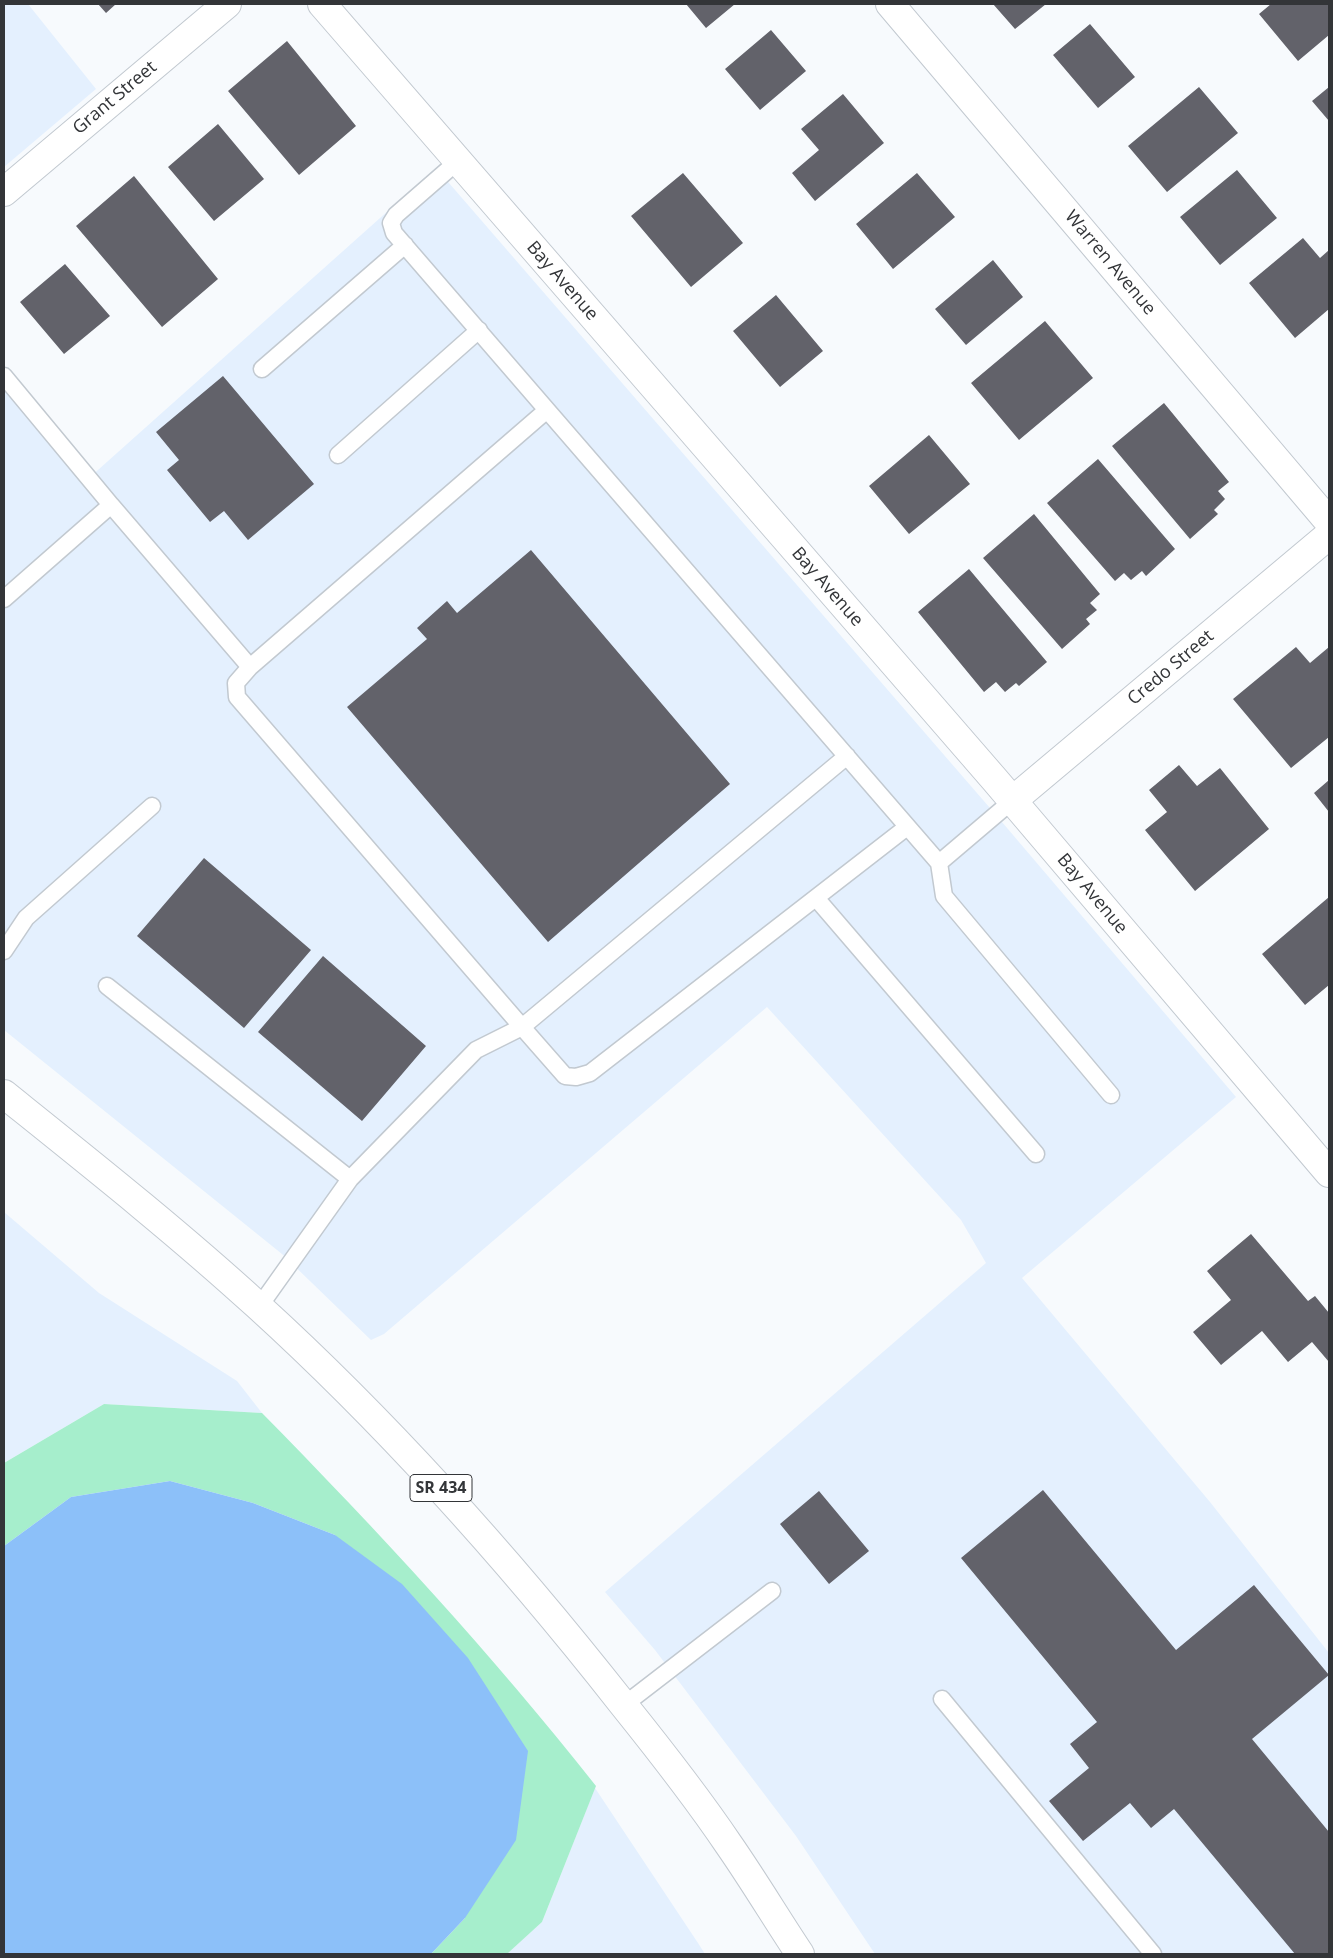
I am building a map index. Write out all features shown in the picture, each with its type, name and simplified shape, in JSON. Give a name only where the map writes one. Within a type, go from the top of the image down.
[{"type":"street","name":"Grant Street","points":[[4,192],[227,4]]},
{"type":"street","name":"Bay Avenue","points":[[322,4],[1012,801],[1329,1173]]},
{"type":"street","name":"Warren Avenue","points":[[890,4],[1329,522]]},
{"type":"street","name":"Credo Street","points":[[1012,801],[1329,535]]},
{"type":"street","name":"SR 434","points":[[4,1094],[164,1223],[260,1307],[378,1422],[468,1517],[560,1624],[624,1705],[728,1843],[800,1954]]},
{"type":"lane","points":[[458,160],[396,215],[391,224],[394,232],[847,756],[906,827],[940,863],[944,896],[1111,1095]]},
{"type":"lane","points":[[262,369],[405,246]]},
{"type":"lane","points":[[338,455],[479,330]]},
{"type":"lane","points":[[4,376],[111,505],[250,667]]},
{"type":"lane","points":[[547,410],[250,667],[236,683],[237,697],[565,1076],[576,1077],[590,1073],[906,827]]},
{"type":"lane","points":[[4,599],[111,505]]},
{"type":"lane","points":[[260,1307],[350,1178],[476,1050],[522,1027],[847,756]]},
{"type":"lane","points":[[940,863],[1012,801]]},
{"type":"lane","points":[[4,951],[26,918],[152,806]]},
{"type":"lane","points":[[816,898],[1036,1154]]},
{"type":"lane","points":[[107,986],[350,1178]]},
{"type":"lane","points":[[624,1705],[772,1591]]},
{"type":"lane","points":[[942,1699],[1153,1954]]},
{"type":"shaded area","points":[[4,4],[28,4],[96,89],[4,167]]},
{"type":"shaded area","points":[[436,168],[996,815],[1236,1097],[1022,1278],[1210,1502],[1329,1653],[1329,1954],[875,1954],[796,1836],[655,1650],[605,1592],[986,1263],[961,1220],[767,1007],[384,1334],[371,1340],[282,1254],[4,1030],[4,377],[89,478]]},
{"type":"shaded area","points":[[4,1212],[99,1293],[237,1381],[262,1413],[104,1404],[4,1463]]},
{"type":"shaded area","points":[[595,1788],[705,1954],[507,1954],[542,1922]]},
{"type":"green space","points":[[104,1404],[262,1413],[434,1595],[517,1689],[596,1786],[542,1922],[507,1954],[431,1954],[465,1918],[335,1535],[253,1503],[170,1481],[71,1497],[4,1546],[4,1463]]},
{"type":"water","points":[[170,1481],[253,1503],[335,1535],[402,1584],[468,1658],[528,1751],[516,1840],[465,1918],[431,1954],[4,1954],[4,1546],[71,1497]]},
{"type":"building","points":[[98,4],[116,4],[106,13]]},
{"type":"building","points":[[686,4],[735,4],[706,28]]},
{"type":"building","points":[[993,4],[1046,4],[1015,29]]},
{"type":"building","points":[[1271,4],[1329,4],[1329,35],[1298,61],[1259,14]]},
{"type":"building","points":[[1090,24],[1135,77],[1098,108],[1053,55]]},
{"type":"building","points":[[771,30],[806,71],[760,110],[725,69]]},
{"type":"building","points":[[287,41],[356,126],[299,175],[228,91]]},
{"type":"building","points":[[1199,87],[1238,133],[1167,192],[1128,146]]},
{"type":"building","points":[[1329,87],[1329,121],[1312,101]]},
{"type":"building","points":[[843,94],[884,143],[815,201],[792,173],[819,150],[801,129]]},
{"type":"building","points":[[218,124],[264,179],[214,221],[168,167]]},
{"type":"building","points":[[1237,170],[1277,218],[1220,265],[1180,217]]},
{"type":"building","points":[[683,173],[743,243],[691,287],[631,216]]},
{"type":"building","points":[[917,173],[955,217],[893,269],[856,224]]},
{"type":"building","points":[[134,176],[218,279],[162,327],[76,226]]},
{"type":"building","points":[[1303,238],[1320,258],[1329,250],[1329,309],[1295,338],[1249,283]]},
{"type":"building","points":[[993,260],[1023,297],[966,345],[935,309]]},
{"type":"building","points":[[65,264],[110,316],[64,354],[20,302]]},
{"type":"building","points":[[776,295],[823,351],[780,387],[733,331]]},
{"type":"building","points":[[1045,321],[1093,378],[1019,440],[971,383]]},
{"type":"building","points":[[223,376],[314,484],[248,540],[224,511],[210,522],[167,470],[179,460],[156,432]]},
{"type":"building","points":[[1164,403],[1229,482],[1218,491],[1225,499],[1214,510],[1218,514],[1190,539],[1112,446]]},
{"type":"building","points":[[929,435],[970,484],[909,534],[869,486]]},
{"type":"building","points":[[1098,459],[1175,549],[1146,576],[1142,571],[1131,580],[1124,573],[1115,581],[1047,503]]},
{"type":"building","points":[[1034,514],[1100,594],[1090,603],[1097,610],[1086,619],[1090,624],[1062,649],[983,558]]},
{"type":"building","points":[[531,550],[730,784],[548,942],[347,707],[427,639],[417,628],[447,601],[457,613]]},
{"type":"building","points":[[969,569],[1047,662],[1019,686],[1016,683],[1005,692],[996,682],[984,692],[918,612]]},
{"type":"building","points":[[1296,647],[1310,663],[1329,647],[1329,737],[1291,768],[1233,699]]},
{"type":"building","points":[[1179,765],[1197,786],[1220,768],[1269,829],[1195,891],[1145,830],[1167,812],[1149,790]]},
{"type":"building","points":[[1329,780],[1329,812],[1314,793]]},
{"type":"building","points":[[204,858],[311,950],[244,1028],[137,936]]},
{"type":"building","points":[[1329,897],[1329,985],[1305,1005],[1262,954]]},
{"type":"building","points":[[323,956],[426,1046],[362,1121],[258,1032]]},
{"type":"building","points":[[1251,1234],[1308,1301],[1315,1296],[1329,1313],[1329,1362],[1312,1342],[1288,1362],[1262,1331],[1221,1365],[1193,1332],[1231,1300],[1207,1271]]},
{"type":"building","points":[[1043,1490],[1176,1650],[1254,1585],[1329,1675],[1252,1739],[1329,1832],[1329,1954],[1295,1954],[1174,1809],[1151,1828],[1130,1803],[1083,1841],[1049,1801],[1089,1768],[1070,1744],[1097,1722],[961,1558]]},
{"type":"building","points":[[819,1491],[869,1551],[829,1584],[780,1524]]}]
